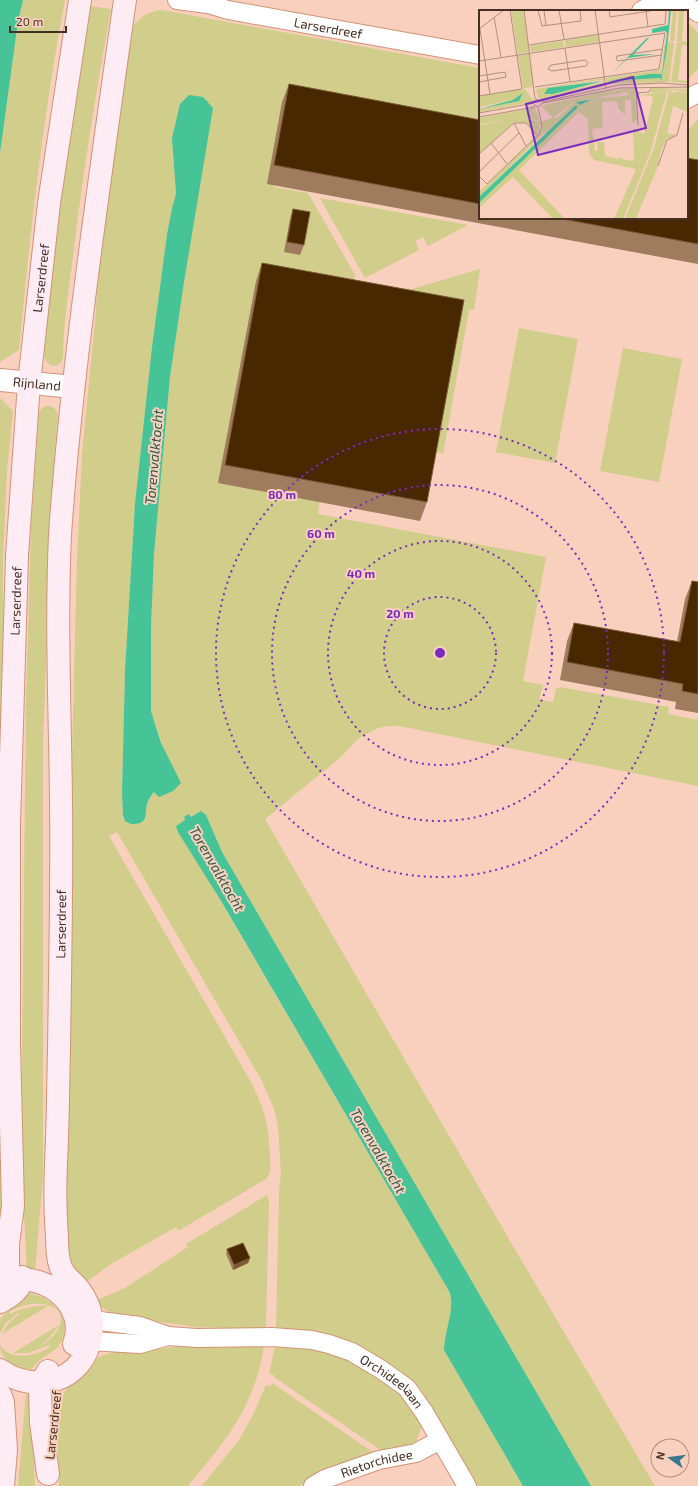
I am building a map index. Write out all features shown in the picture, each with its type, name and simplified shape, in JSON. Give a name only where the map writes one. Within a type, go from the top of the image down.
[{"type":"main road","name":"Larserdreef","points":[[7,1287],[19,1240],[13,1206],[9,1044],[9,824],[17,556],[29,383],[49,202],[80,0]]},
{"type":"main road","name":"Larserdreef","points":[[59,1283],[60,1265],[54,1204],[58,1115],[61,846],[59,624],[60,536],[73,387],[95,212],[125,0]]},
{"type":"main road","points":[[7,1287],[32,1280],[59,1283],[81,1292],[86,1301],[84,1318],[72,1348],[66,1357],[51,1367],[51,1380]]},
{"type":"main road","points":[[2,1380],[51,1380],[76,1367],[87,1351],[90,1341],[84,1318]]},
{"type":"main road","points":[[2,1380],[15,1391],[14,1419],[6,1450],[3,1486]]},
{"type":"main road","name":"Larserdreef","points":[[48,1480],[41,1423],[40,1390],[51,1380]]},
{"type":"street","name":"Larserdreef","points":[[177,0],[208,2],[228,10],[289,20],[316,27],[479,55]]},
{"type":"street","points":[[643,10],[659,3],[676,3],[693,9],[698,13]]},
{"type":"street","points":[[688,98],[698,93]]},
{"type":"street","name":"Rijnland","points":[[0,380],[73,387]]},
{"type":"street","points":[[84,1318],[140,1326],[168,1336]]},
{"type":"street","points":[[90,1341],[140,1344],[168,1336]]},
{"type":"street","name":"Orchideelaan","points":[[168,1336],[197,1338],[272,1337],[312,1340],[330,1344],[352,1352],[407,1388],[424,1412],[467,1486]]},
{"type":"street","name":"Rietorchidee","points":[[313,1486],[325,1479],[358,1466],[379,1460],[416,1453],[440,1440]]},
{"type":"shaded area","points":[[23,0],[65,0],[50,87],[38,175],[19,350],[0,362],[0,153],[18,22]]},
{"type":"shaded area","points":[[90,6],[111,9],[81,194],[66,307],[63,358],[56,366],[53,366],[45,360],[44,356],[48,312],[58,224]]},
{"type":"shaded area","points":[[162,10],[479,68],[479,139],[275,185],[274,187],[308,193],[355,275],[350,298],[318,514],[546,557],[523,681],[543,685],[539,700],[553,702],[556,688],[560,687],[669,707],[668,714],[698,720],[698,786],[399,726],[387,726],[378,728],[359,738],[340,758],[265,819],[513,1246],[655,1486],[591,1486],[222,852],[206,815],[191,817],[189,814],[184,817],[204,873],[449,1291],[451,1304],[444,1350],[523,1486],[478,1486],[422,1391],[402,1372],[363,1347],[348,1340],[319,1332],[276,1329],[279,1192],[281,1174],[278,1125],[274,1109],[261,1079],[117,832],[109,836],[248,1077],[258,1097],[267,1125],[270,1169],[266,1179],[178,1231],[176,1227],[111,1264],[89,1280],[84,1281],[67,1255],[67,1071],[70,832],[77,559],[82,454],[96,311],[103,201],[132,26],[146,15]],"holes":[[[172,138],[184,282],[170,377],[154,554],[151,628],[151,711],[176,787],[173,791],[154,792],[147,804],[143,822],[134,824],[123,815],[122,793],[125,670],[135,503],[152,347],[167,234],[176,194]]]},
{"type":"shaded area","points":[[688,23],[698,33],[698,69],[688,79]]},
{"type":"shaded area","points":[[698,119],[698,180],[688,178],[688,131]]},
{"type":"shaded area","points":[[320,198],[468,225],[428,246],[423,237],[415,241],[419,250],[365,278]]},
{"type":"shaded area","points":[[480,269],[474,310],[469,310],[443,454],[433,451],[368,302]]},
{"type":"shaded area","points":[[519,328],[578,339],[555,463],[496,452]]},
{"type":"shaded area","points":[[623,348],[682,359],[659,482],[600,471]]},
{"type":"shaded area","points":[[0,398],[13,411],[7,472],[3,561],[3,1250],[0,1260]]},
{"type":"shaded area","points":[[46,406],[54,408],[58,414],[54,458],[43,743],[43,1176],[35,1271],[27,1272],[21,1153],[26,702],[31,529],[39,412]]},
{"type":"shaded area","points":[[267,1195],[269,1200],[266,1328],[196,1327],[119,1316],[104,1309],[95,1301],[125,1288],[188,1247],[186,1244]]},
{"type":"shaded area","points":[[29,1293],[38,1295],[54,1305],[63,1319],[65,1328],[64,1336],[58,1347],[40,1360],[31,1370],[26,1370],[15,1366],[6,1360],[0,1345],[10,1354],[24,1356],[38,1353],[50,1347],[49,1345],[28,1353],[13,1353],[59,1325],[42,1346],[55,1334],[60,1324],[60,1315],[56,1309],[47,1305],[36,1304],[23,1306],[9,1312],[10,1314],[29,1307],[48,1306],[2,1334],[7,1325],[19,1314],[18,1313],[6,1323],[0,1333],[0,1320],[2,1317]]},
{"type":"shaded area","points":[[198,1343],[264,1346],[253,1387],[237,1422],[215,1453],[188,1486],[59,1486],[57,1415],[63,1396],[74,1378],[81,1370],[89,1363],[107,1354],[121,1351],[158,1349]]},
{"type":"shaded area","points":[[275,1346],[319,1349],[348,1359],[403,1395],[422,1425],[415,1445],[382,1451],[274,1377],[274,1375],[269,1374]]},
{"type":"shaded area","points":[[272,1383],[374,1453],[324,1471],[299,1486],[202,1486],[239,1440],[253,1415],[266,1385],[271,1386]]},
{"type":"shaded area","points":[[26,1394],[31,1395],[35,1486],[18,1486]]},
{"type":"water","points":[[0,0],[23,0],[18,22],[0,153]]},
{"type":"water","name":"Torenvalktocht","points":[[189,95],[203,97],[213,108],[170,377],[154,554],[151,628],[151,711],[161,743],[181,783],[173,791],[159,797],[154,792],[147,802],[145,819],[141,823],[131,824],[125,821],[123,815],[122,793],[125,670],[135,503],[152,347],[167,234],[176,194],[172,138],[180,104]]},
{"type":"water","name":"Torenvalktocht","points":[[201,811],[206,815],[222,852],[591,1486],[523,1486],[444,1350],[451,1304],[449,1291],[221,901],[178,832],[176,826],[185,820],[184,817],[189,814],[191,817]]},
{"type":"building","points":[[289,84],[479,120],[479,204],[274,165]]},
{"type":"building","points":[[688,158],[698,160],[698,244],[562,219],[688,219]]},
{"type":"building","points":[[293,209],[310,212],[304,245],[287,242]]},
{"type":"building","points":[[262,263],[464,300],[427,502],[225,465]]},
{"type":"building","points":[[692,581],[698,582],[698,694],[682,691],[683,684],[567,662],[574,623],[680,642]]},
{"type":"building","points":[[243,1243],[250,1258],[234,1265],[227,1249]]}]
